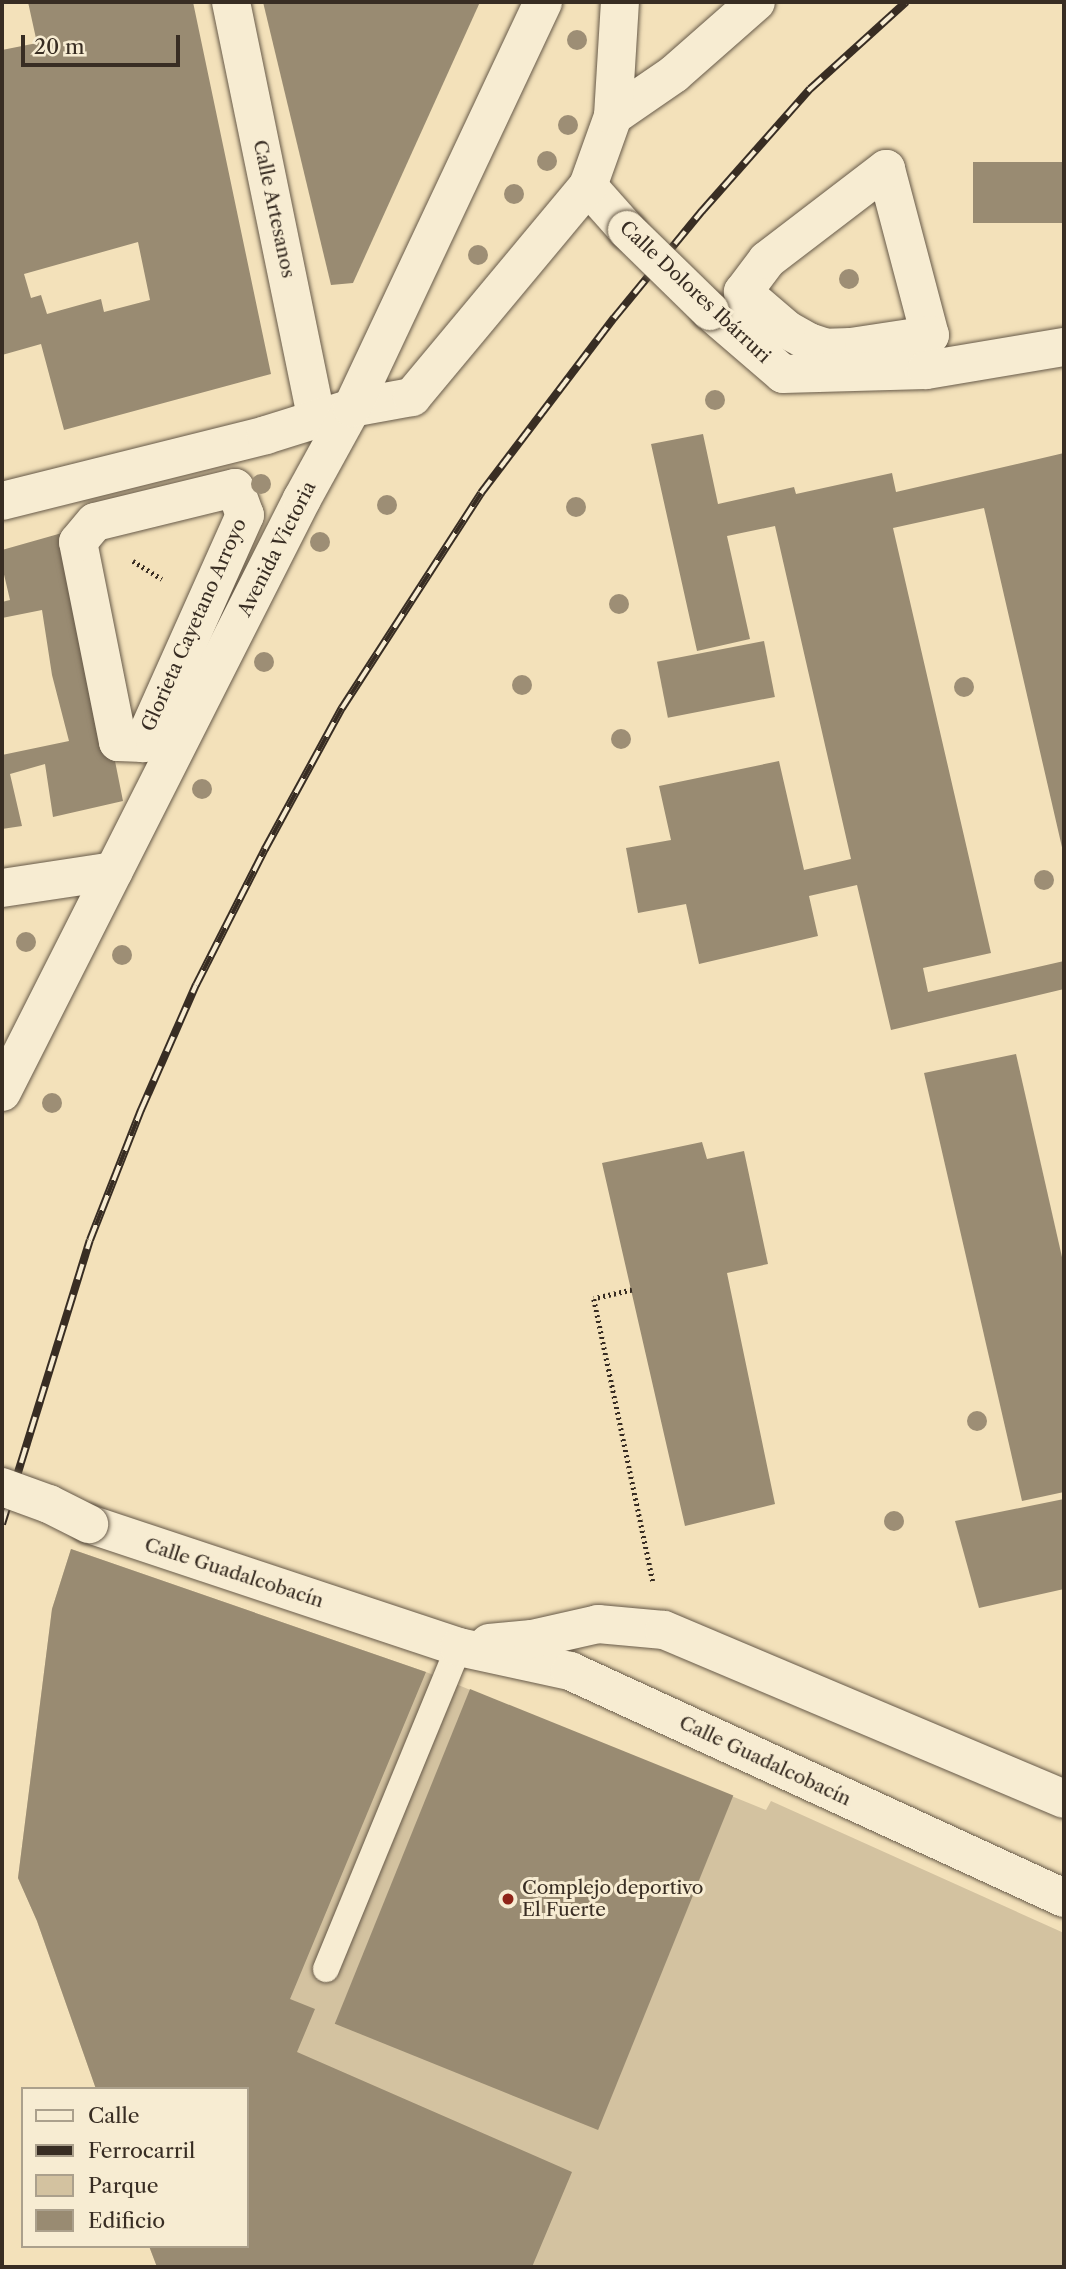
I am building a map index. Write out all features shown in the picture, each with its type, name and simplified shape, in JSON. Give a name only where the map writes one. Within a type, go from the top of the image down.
[{"type":"street","name":"Calle Artesanos","points":[[231,2],[334,412]]},
{"type":"street","name":"Avenida Victoria","points":[[2,1092],[302,499],[334,412],[543,2]]},
{"type":"street","points":[[2,501],[267,435],[334,412],[412,397],[588,186],[613,116],[620,2]]},
{"type":"street","points":[[613,116],[674,74],[756,2]]},
{"type":"street","points":[[886,169],[930,335],[851,347],[827,348],[808,342],[786,329],[743,292],[767,260],[886,169]]},
{"type":"street","name":"Calle Dolores Ibárruri","points":[[588,186],[627,230],[710,311],[783,374],[926,370],[1064,347]]},
{"type":"street","name":"Glorieta Cayetano Arroyo","points":[[235,488],[246,515],[143,743],[118,742],[78,542],[96,522],[235,488]]},
{"type":"street","points":[[2,888],[114,871]]},
{"type":"street","name":"Calle Guadalcobacín","points":[[2,1487],[49,1504],[89,1524],[459,1647],[570,1671],[1064,1898]]},
{"type":"street","name":"Calle Guadalcobacín","points":[[459,1647],[533,1639],[598,1624],[664,1630],[1064,1799]]},
{"type":"lane","points":[[326,1969],[459,1647]]},
{"type":"path","points":[[632,1290],[594,1299],[664,1630]]},
{"type":"green space","name":"Complejo deportivo El Fuerte","points":[[71,1549],[426,1672],[766,1810],[771,1801],[1064,1933],[1064,2267],[157,2267],[150,2248],[248,2248],[248,2087],[95,2087],[37,1921],[18,1878],[52,1609]]},
{"type":"building","points":[[28,2],[193,2],[271,374],[64,430],[41,344],[2,355],[2,50],[37,43]],"holes":[[[138,242],[150,300],[104,312],[101,299],[47,314],[41,295],[31,298],[24,274]]]},
{"type":"building","points":[[263,2],[480,2],[353,283],[331,285]]},
{"type":"building","points":[[973,162],[1064,162],[1064,223],[973,223]]},
{"type":"building","points":[[703,434],[718,504],[794,487],[796,494],[892,473],[896,492],[1064,453],[1064,856],[984,508],[893,528],[991,953],[923,968],[928,992],[1064,961],[1064,989],[891,1030],[857,885],[809,896],[818,936],[699,964],[686,904],[638,913],[626,848],[671,840],[659,786],[779,761],[804,870],[851,859],[775,526],[727,536],[750,639],[697,651],[651,444]]},
{"type":"building","points":[[69,531],[123,801],[53,817],[45,764],[10,774],[22,826],[2,829],[2,755],[69,741],[52,675],[42,610],[2,618],[2,602],[10,600],[2,566],[2,550]]},
{"type":"building","points":[[764,641],[775,697],[668,718],[657,662]]},
{"type":"building","points":[[1016,1054],[1064,1266],[1064,1492],[1022,1501],[924,1073]]},
{"type":"building","points":[[702,1142],[707,1159],[744,1151],[768,1264],[727,1273],[775,1504],[685,1526],[602,1163]]},
{"type":"building","points":[[1064,1499],[1064,1589],[979,1608],[955,1521]]},
{"type":"building","points":[[71,1549],[426,1672],[290,1999],[315,2009],[297,2052],[572,2172],[532,2267],[157,2267],[150,2248],[248,2248],[248,2087],[95,2087],[37,1921],[18,1878],[52,1609]]},
{"type":"building","points":[[470,1689],[733,1795],[598,2130],[335,2024]]},
{"type":"railway","points":[[2,1524],[90,1240],[141,1110],[196,985],[265,849],[342,708],[481,493],[614,318],[702,211],[810,89],[906,2]]},
{"type":"place","name":"Complejo deportivo El Fuerte","points":[[508,1899]]}]
